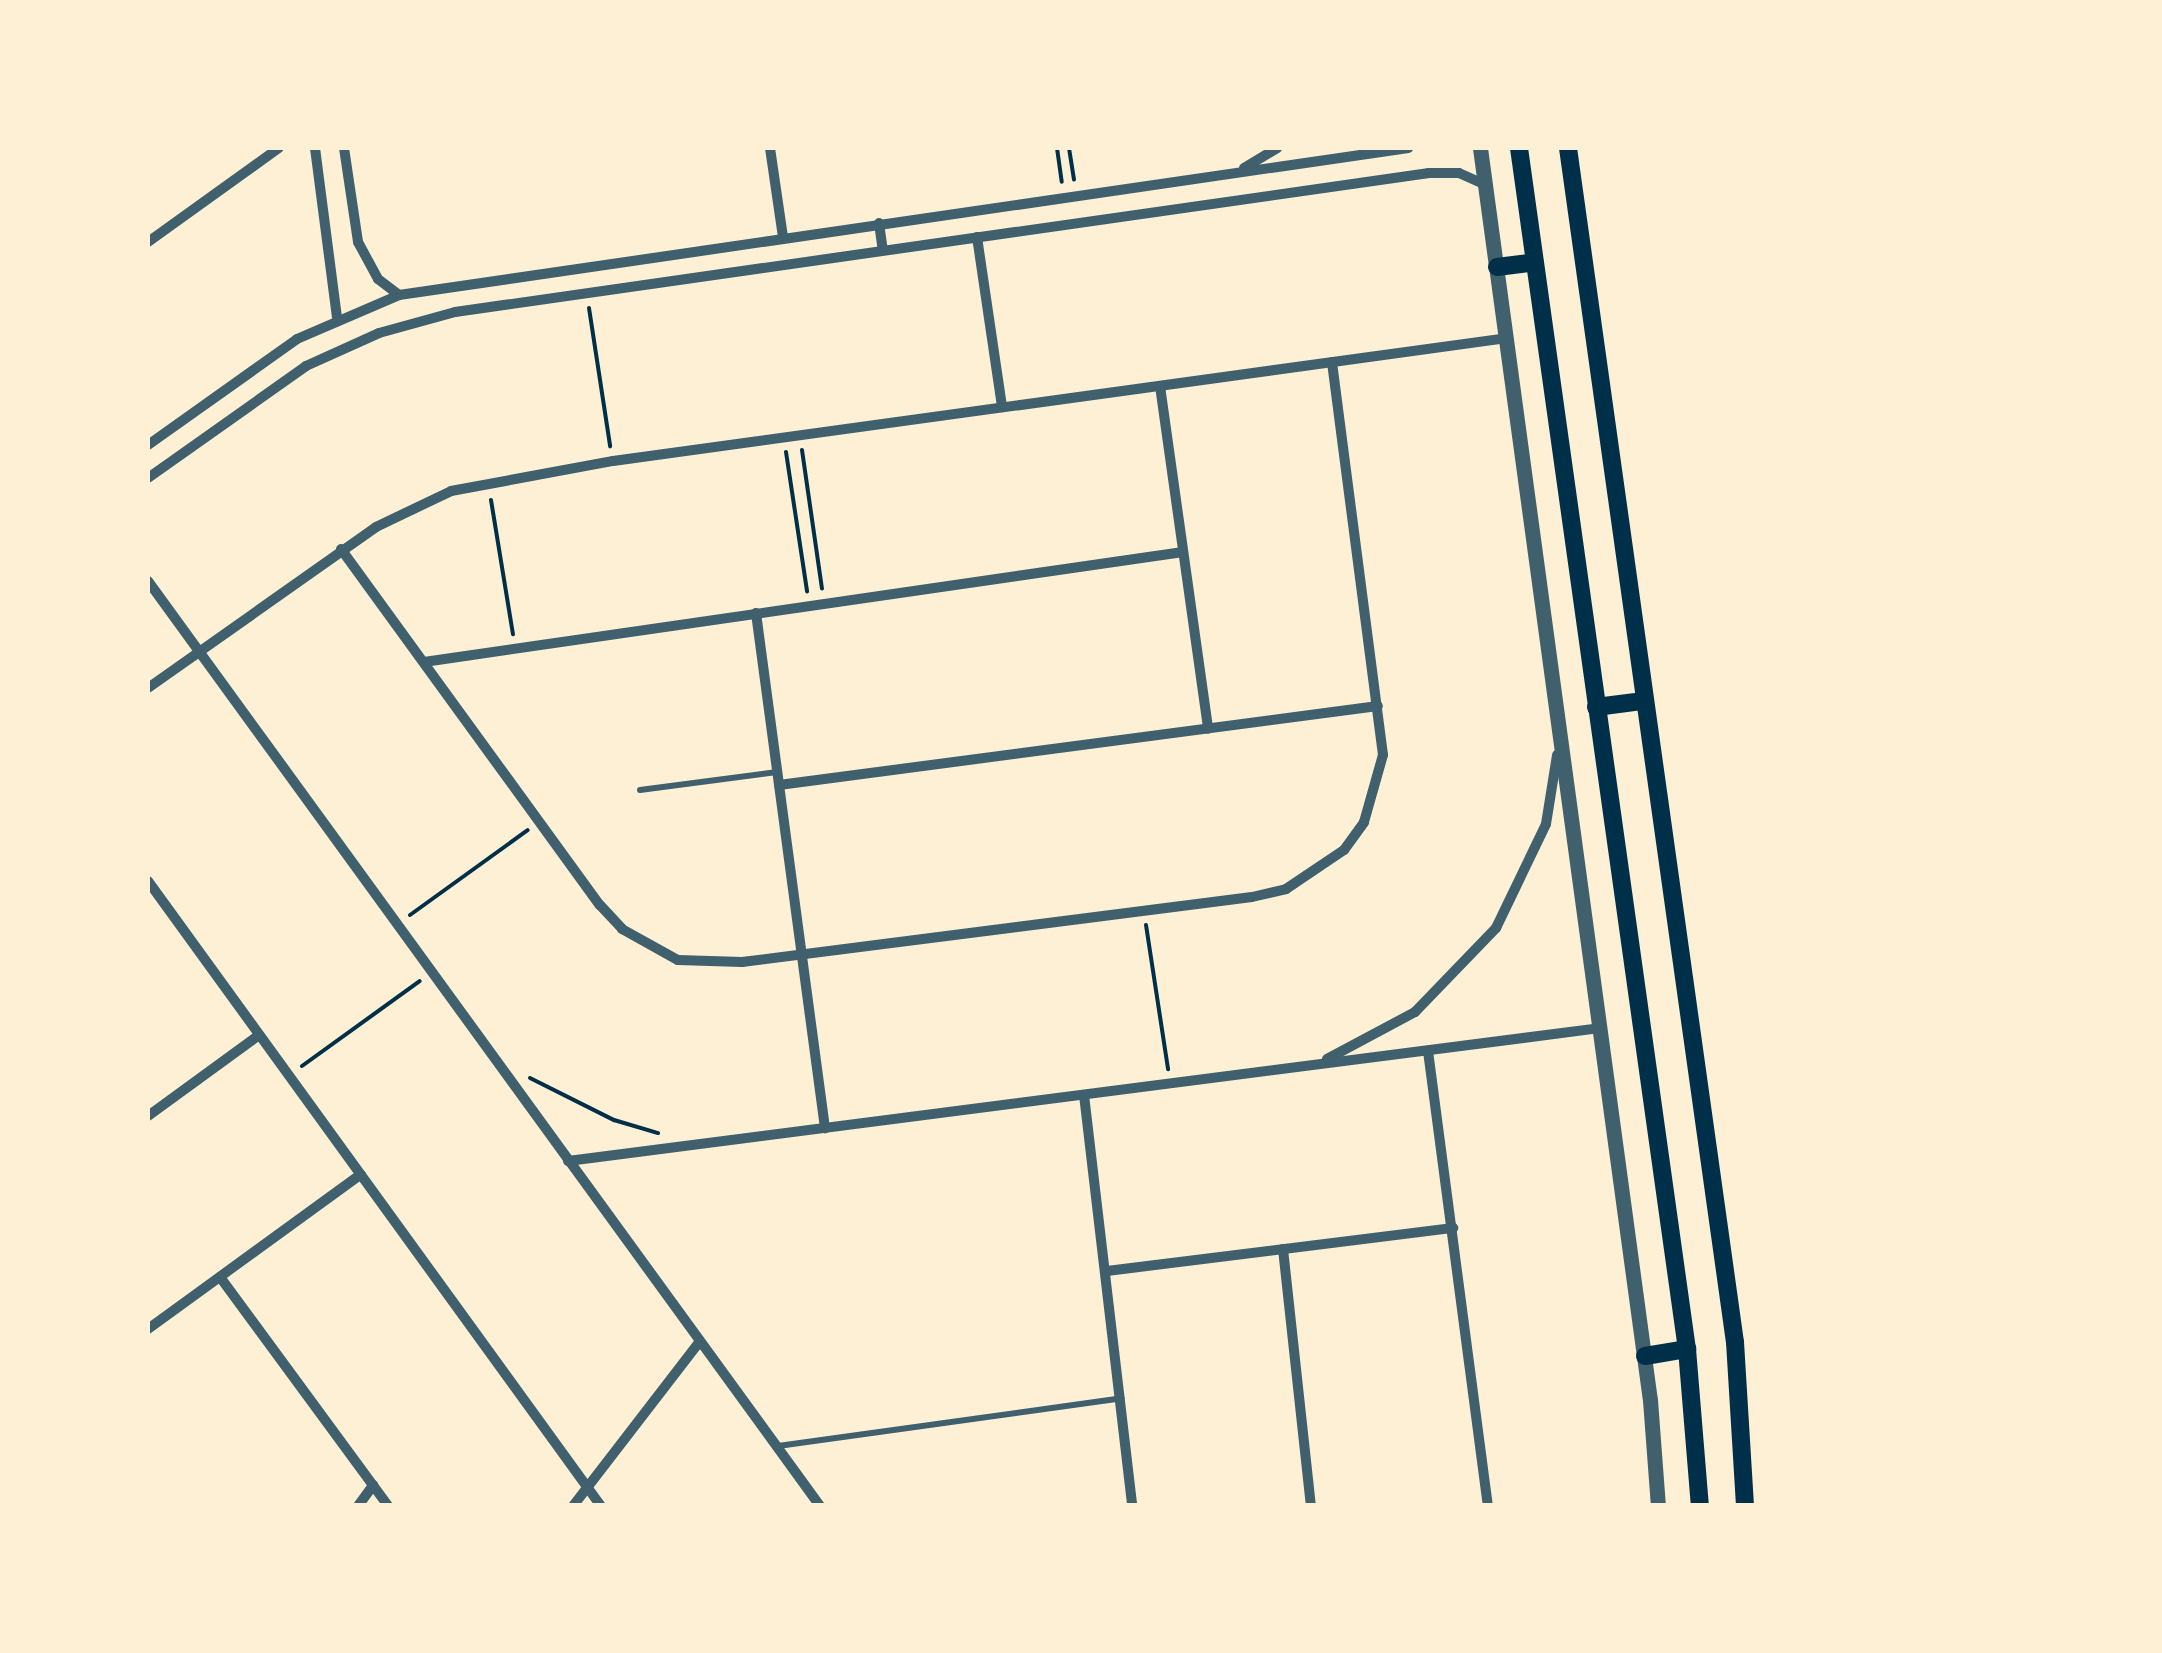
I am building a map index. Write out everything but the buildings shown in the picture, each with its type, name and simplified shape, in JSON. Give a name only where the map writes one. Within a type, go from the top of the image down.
[{"type":"main road","points":[[1519,148],[1687,1349],[1700,1506]]},
{"type":"main road","points":[[1568,148],[1642,701],[1735,1342],[1745,1506]]},
{"type":"main road","points":[[1497,267],[1535,262]]},
{"type":"main road","points":[[1596,707],[1642,701]]},
{"type":"main road","points":[[1645,1356],[1687,1349]]},
{"type":"street","points":[[148,242],[279,148]]},
{"type":"street","points":[[315,148],[337,318]]},
{"type":"street","points":[[344,148],[358,242],[378,279],[399,295]]},
{"type":"street","points":[[770,148],[783,237]]},
{"type":"street","points":[[1240,170],[1277,148]]},
{"type":"street","points":[[148,445],[272,356],[337,318],[399,295],[1408,148]]},
{"type":"street","points":[[1480,148],[1645,1356],[1658,1506]]},
{"type":"street","points":[[148,478],[272,387],[342,348],[456,312],[1444,171],[1486,185]]},
{"type":"street","points":[[879,223],[883,250]]},
{"type":"street","points":[[977,237],[1002,408]]},
{"type":"street","points":[[148,688],[341,550],[413,507],[488,481],[1507,338]]},
{"type":"street","points":[[341,550],[600,904],[648,947],[710,964],[802,956],[1144,912],[1286,888],[1344,850],[1378,790],[1383,755],[1332,362]]},
{"type":"street","points":[[1160,386],[1208,729]]},
{"type":"street","points":[[424,662],[1183,552]]},
{"type":"street","points":[[148,581],[820,1506]]},
{"type":"street","points":[[756,613],[825,1128]]},
{"type":"street","points":[[779,785],[1378,706]]},
{"type":"street","points":[[1312,1066],[1415,1012],[1496,928],[1546,824],[1559,709]]},
{"type":"street","points":[[148,882],[152,897],[259,1034],[601,1506]]},
{"type":"street","points":[[568,1161],[1601,1028]]},
{"type":"street","points":[[148,1116],[259,1034]]},
{"type":"street","points":[[1428,1050],[1488,1506]]},
{"type":"street","points":[[1084,1094],[1123,1398],[1132,1506]]},
{"type":"street","points":[[148,1329],[360,1174]]},
{"type":"street","points":[[1107,1271],[1452,1228]]},
{"type":"street","points":[[1283,1249],[1311,1506]]},
{"type":"street","points":[[220,1277],[388,1506]]},
{"type":"street","points":[[572,1506],[700,1341]]},
{"type":"street","points":[[358,1506],[373,1485]]},
{"type":"lane","points":[[640,790],[777,772]]},
{"type":"lane","points":[[777,1446],[1123,1398]]},
{"type":"path","points":[[1057,148],[1070,196]]},
{"type":"path","points":[[1069,148],[1070,196]]},
{"type":"path","points":[[587,293],[613,461]]},
{"type":"path","points":[[800,435],[824,604]]},
{"type":"path","points":[[784,438],[809,606]]},
{"type":"path","points":[[488,481],[516,648]]},
{"type":"path","points":[[396,924],[540,821]]},
{"type":"path","points":[[1144,912],[1170,1084]]},
{"type":"path","points":[[289,1076],[432,973]]},
{"type":"path","points":[[524,1074],[614,1120],[662,1134]]}]
